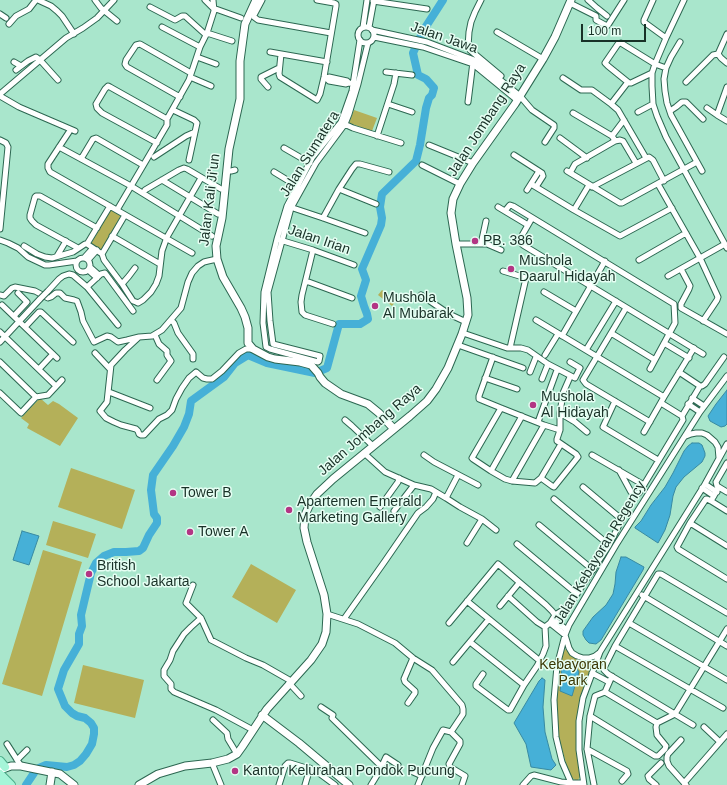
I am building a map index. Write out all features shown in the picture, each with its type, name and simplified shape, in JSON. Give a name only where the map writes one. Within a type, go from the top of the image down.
[{"type":"main road","name":"Jalan Kali Ji'un","points":[[253,349],[248,343],[248,328],[245,317],[223,277],[217,259],[216,246],[222,218],[229,149],[240,99],[240,61],[245,24],[256,0]]},
{"type":"main road","name":"Jalan Jombang Raya","points":[[237,754],[262,715],[322,644],[326,632],[324,595],[304,528],[305,515],[310,504],[317,494],[333,479],[427,401],[448,368],[463,333],[468,315],[467,298],[451,213],[453,199],[472,163],[544,58],[570,2]]},
{"type":"main road","points":[[253,349],[275,359],[300,362],[313,366],[320,377],[336,391],[368,404],[394,429]]},
{"type":"main road","points":[[262,715],[299,743],[349,785]]},
{"type":"main road","points":[[139,785],[152,776],[158,774],[185,766],[212,763],[228,759],[237,754]]},
{"type":"main road","points":[[11,785],[1,768],[19,763],[60,774],[70,784]]},
{"type":"main road","points":[[50,785],[52,772]]},
{"type":"street","points":[[9,24],[16,16],[29,9],[37,0],[51,6],[57,11],[74,34]]},
{"type":"street","points":[[95,0],[117,21]]},
{"type":"street","points":[[75,131],[20,107],[0,95],[66,38],[91,23],[114,0]]},
{"type":"street","points":[[205,0],[213,8],[241,18]]},
{"type":"street","points":[[117,210],[167,125],[167,119],[191,75],[214,11],[213,0]]},
{"type":"street","points":[[262,0],[254,14],[254,17],[258,20],[332,33]]},
{"type":"street","points":[[281,54],[280,77],[317,100],[325,78],[336,4],[317,0]]},
{"type":"street","points":[[367,0],[362,27],[358,32],[358,36],[360,40],[368,43],[374,37],[371,28],[374,1],[406,3],[427,9]]},
{"type":"street","points":[[481,0],[471,22],[468,48],[509,83],[532,110],[554,125],[554,128],[546,142]]},
{"type":"street","points":[[588,0],[607,16]]},
{"type":"street","points":[[570,2],[596,16],[596,20],[608,26],[624,0]]},
{"type":"street","points":[[653,0],[644,22],[666,38]]},
{"type":"street","points":[[668,276],[700,258],[726,246],[684,169],[657,116],[653,104],[652,73],[666,38],[684,0]]},
{"type":"street","points":[[589,12],[593,5]]},
{"type":"street","points":[[150,7],[175,20],[185,16],[206,34],[232,41]]},
{"type":"street","points":[[0,14],[6,18]]},
{"type":"street","points":[[162,27],[200,48]]},
{"type":"street","points":[[362,27],[371,28]]},
{"type":"street","name":"Jalan Jawa","points":[[371,28],[424,44],[473,62],[477,61],[519,96]]},
{"type":"street","points":[[497,32],[544,58]]},
{"type":"street","points":[[686,82],[713,55],[718,54],[727,34]]},
{"type":"street","name":"Jalan Jawa","points":[[374,37],[416,42]]},
{"type":"street","name":"Jalan Sumatera","points":[[289,207],[343,123],[352,91],[360,40]]},
{"type":"street","points":[[680,42],[666,68],[664,79],[665,91],[670,111],[702,172]]},
{"type":"street","name":"Jalan Sumatera","points":[[353,84],[368,43]]},
{"type":"street","points":[[652,73],[631,83],[605,64],[618,44],[623,43],[655,64],[666,68]]},
{"type":"street","points":[[180,97],[127,67],[125,62],[138,44],[142,44],[211,86]]},
{"type":"street","points":[[270,52],[327,62]]},
{"type":"street","points":[[718,54],[727,63]]},
{"type":"street","points":[[16,70],[35,57],[40,60],[58,80]]},
{"type":"street","points":[[197,57],[216,64]]},
{"type":"street","points":[[14,62],[20,66]]},
{"type":"street","points":[[468,102],[473,62]]},
{"type":"street","points":[[268,87],[261,77],[280,68]]},
{"type":"street","points":[[386,72],[412,76]]},
{"type":"street","points":[[377,136],[388,104],[396,73]]},
{"type":"street","points":[[325,78],[329,77],[353,84]]},
{"type":"street","points":[[563,78],[581,90],[592,90],[618,110],[646,158]]},
{"type":"street","points":[[611,104],[628,82]]},
{"type":"street","points":[[157,143],[102,113],[97,108],[96,104],[108,86],[167,119]]},
{"type":"street","points":[[717,115],[727,87]]},
{"type":"street","points":[[670,111],[682,102],[686,102],[703,119]]},
{"type":"street","points":[[388,104],[412,112]]},
{"type":"street","points":[[638,112],[653,104]]},
{"type":"street","points":[[707,108],[727,121]]},
{"type":"street","points":[[173,110],[196,122],[189,160]]},
{"type":"street","points":[[573,113],[614,139],[623,141],[636,163]]},
{"type":"street","points":[[624,120],[614,139],[587,158],[575,164],[568,172],[622,203],[696,162]]},
{"type":"street","points":[[343,123],[377,136],[401,143]]},
{"type":"street","name":"Jalan Sumatera","points":[[280,240],[268,292],[272,342],[274,344],[320,356],[318,362],[270,349],[266,346],[263,323],[263,295],[289,207],[297,186],[310,163],[343,123]]},
{"type":"street","points":[[69,132],[48,164],[48,168],[52,173],[192,253]]},
{"type":"street","points":[[154,157],[186,136],[195,132]]},
{"type":"street","points":[[81,160],[93,139],[97,138],[143,165]]},
{"type":"street","points":[[560,138],[587,158]]},
{"type":"street","points":[[0,140],[6,143],[8,147],[0,229]]},
{"type":"street","points":[[429,145],[472,163]]},
{"type":"street","points":[[59,147],[131,186],[212,236]]},
{"type":"street","points":[[284,148],[310,163]]},
{"type":"street","points":[[514,155],[539,171],[533,185],[527,190]]},
{"type":"street","points":[[574,210],[591,186],[649,157],[653,160],[664,181]]},
{"type":"street","points":[[323,218],[339,189],[357,164],[389,172]]},
{"type":"street","points":[[422,165],[460,184]]},
{"type":"street","points":[[145,190],[184,168],[221,190]]},
{"type":"street","points":[[227,171],[235,170]]},
{"type":"street","points":[[274,172],[297,186]]},
{"type":"street","points":[[87,244],[102,254],[104,260],[133,300],[141,302],[151,292],[156,284],[159,276],[162,251],[166,237],[201,178]]},
{"type":"street","points":[[162,180],[218,214]]},
{"type":"street","points":[[658,184],[700,258],[718,297],[703,321]]},
{"type":"street","points":[[533,185],[618,236],[621,236],[672,208]]},
{"type":"street","points":[[339,189],[376,204]]},
{"type":"street","points":[[78,248],[36,224],[30,218],[34,198],[36,196],[40,196],[97,228]]},
{"type":"street","points":[[505,211],[511,205],[674,304],[675,321],[670,334],[650,369]]},
{"type":"street","points":[[24,246],[37,254],[52,258],[73,252],[87,244],[110,206]]},
{"type":"street","points":[[289,207],[365,233]]},
{"type":"street","points":[[498,207],[528,225]]},
{"type":"street","points":[[102,254],[125,215]]},
{"type":"street","points":[[532,218],[520,239],[521,244],[703,354]]},
{"type":"street","points":[[481,244],[486,221]]},
{"type":"street","points":[[639,260],[686,233]]},
{"type":"street","points":[[112,236],[160,264]]},
{"type":"street","points":[[0,240],[18,248],[28,257],[48,266],[86,259],[95,249]]},
{"type":"street","name":"Jalan Irian","points":[[280,240],[354,265]]},
{"type":"street","points":[[58,256],[66,241]]},
{"type":"street","points":[[456,244],[487,244],[501,250]]},
{"type":"street","points":[[313,250],[301,302],[303,312],[305,315],[333,324]]},
{"type":"street","points":[[86,259],[89,262],[89,269]]},
{"type":"street","points":[[0,295],[4,296],[15,286],[48,298],[56,293],[60,293],[65,298],[77,301],[83,321],[94,342],[107,336],[118,342],[139,337],[152,336],[162,330],[180,308],[192,273],[201,264],[217,259]]},
{"type":"street","points":[[77,261],[77,268]]},
{"type":"street","points":[[545,355],[576,311],[605,261]]},
{"type":"street","points":[[66,263],[74,265],[82,272],[89,269]]},
{"type":"street","points":[[122,284],[135,268]]},
{"type":"street","points":[[89,269],[98,276]]},
{"type":"street","points":[[681,269],[690,286],[690,289],[681,304],[681,308],[727,334]]},
{"type":"street","points":[[503,271],[526,278],[510,348]]},
{"type":"street","points":[[87,287],[98,276],[103,273],[106,274],[133,311]]},
{"type":"street","points":[[0,342],[59,279],[69,274],[73,275],[87,287],[118,325]]},
{"type":"street","points":[[306,281],[352,298]]},
{"type":"street","points":[[544,292],[576,311]]},
{"type":"street","points":[[14,316],[26,302],[18,293]]},
{"type":"street","points":[[421,295],[449,314],[466,322]]},
{"type":"street","points":[[586,350],[616,301]]},
{"type":"street","points":[[2,305],[55,356],[39,369]]},
{"type":"street","points":[[626,308],[583,380],[586,384],[650,422]]},
{"type":"street","points":[[25,327],[39,312],[41,312],[73,342]]},
{"type":"street","points":[[171,320],[193,354],[193,359]]},
{"type":"street","points":[[536,320],[586,350],[662,400],[682,416]]},
{"type":"street","points":[[0,332],[56,386]]},
{"type":"street","points":[[463,333],[507,348],[521,348],[528,350],[536,357],[557,370],[574,378],[576,377],[580,368],[570,362]]},
{"type":"street","points":[[611,333],[655,360]]},
{"type":"street","points":[[154,335],[159,344],[167,351],[167,355],[171,362],[157,380]]},
{"type":"street","points":[[139,337],[111,365],[107,402],[100,411],[106,418],[121,426],[136,429],[141,435],[144,435],[159,418],[167,415],[172,410],[176,398],[194,372],[203,378],[212,379],[239,353],[246,349],[253,349]]},
{"type":"street","points":[[664,343],[689,358]]},
{"type":"street","points":[[458,345],[523,368]]},
{"type":"street","points":[[644,432],[694,348]]},
{"type":"street","points":[[95,353],[110,369]]},
{"type":"street","points":[[493,357],[479,398],[544,425],[560,430]]},
{"type":"street","points":[[530,372],[536,357]]},
{"type":"street","points":[[619,470],[633,493],[637,495],[683,420],[682,416],[688,404],[700,386],[705,384],[724,357]]},
{"type":"street","points":[[0,362],[35,398]]},
{"type":"street","points":[[542,379],[548,364]]},
{"type":"street","points":[[538,422],[557,370]]},
{"type":"street","points":[[679,372],[700,386]]},
{"type":"street","name":"Jalan Kebayoran Regency","points":[[572,784],[562,762],[556,737],[554,700],[557,666],[566,632],[616,545],[700,412],[727,376]]},
{"type":"street","points":[[541,478],[554,487],[578,458],[576,454],[556,440],[560,430],[559,419],[563,393],[570,377]]},
{"type":"street","points":[[485,378],[517,389]]},
{"type":"street","points":[[0,393],[21,413],[35,398],[48,395],[62,380]]},
{"type":"street","points":[[109,392],[150,408]]},
{"type":"street","points":[[692,398],[704,406]]},
{"type":"street","points":[[615,401],[603,427],[658,460]]},
{"type":"street","points":[[688,404],[700,412]]},
{"type":"street","points":[[501,408],[472,457],[491,471],[512,481],[536,483],[541,478],[561,444]]},
{"type":"street","points":[[573,421],[577,409]]},
{"type":"street","points":[[560,413],[587,432]]},
{"type":"street","points":[[491,471],[522,416]]},
{"type":"street","points":[[345,420],[373,446]]},
{"type":"street","points":[[512,481],[544,425]]},
{"type":"street","points":[[686,436],[696,433],[707,435],[718,447],[719,458]]},
{"type":"street","points":[[523,785],[531,776],[572,784],[583,784],[579,750],[579,721],[583,698],[600,652],[703,486],[727,444]]},
{"type":"street","points":[[364,453],[383,471],[414,485],[428,488],[436,492],[482,519],[496,530]]},
{"type":"street","points":[[592,454],[644,485]]},
{"type":"street","points":[[424,455],[434,462],[478,485]]},
{"type":"street","points":[[715,494],[717,486],[716,481],[727,463]]},
{"type":"street","points":[[446,498],[458,475]]},
{"type":"street","points":[[380,507],[398,482],[399,478]]},
{"type":"street","points":[[394,511],[414,485]]},
{"type":"street","points":[[483,674],[476,686],[509,710],[511,709],[524,685],[540,662],[546,646],[545,627],[572,601],[609,545],[621,521],[620,518],[583,486]]},
{"type":"street","points":[[703,486],[715,494],[727,511]]},
{"type":"street","points":[[344,619],[386,561],[414,518],[433,499],[436,492]]},
{"type":"street","points":[[727,492],[715,494],[705,500],[677,547],[727,579]]},
{"type":"street","points":[[554,499],[609,545]]},
{"type":"street","points":[[467,543],[482,519]]},
{"type":"street","points":[[690,523],[727,546]]},
{"type":"street","points":[[539,525],[593,570]]},
{"type":"street","points":[[517,544],[577,594]]},
{"type":"street","points":[[449,623],[498,564],[554,612],[553,619]]},
{"type":"street","points":[[693,725],[612,676],[606,672],[604,668],[644,596],[659,574],[727,613]]},
{"type":"street","points":[[500,606],[520,583]]},
{"type":"street","points":[[193,585],[186,603],[201,618],[211,640],[263,665],[290,682],[301,696]]},
{"type":"street","points":[[637,592],[727,646]]},
{"type":"street","points":[[508,596],[537,622],[545,627]]},
{"type":"street","points":[[467,601],[540,662]]},
{"type":"street","points":[[326,614],[358,624],[395,643],[413,658],[432,670],[462,705],[463,714],[451,732]]},
{"type":"street","points":[[201,618],[184,634],[173,651],[164,672],[164,676],[171,684],[171,689],[174,692],[216,710],[253,730]]},
{"type":"street","points":[[453,662],[489,619]]},
{"type":"street","points":[[553,619],[566,632],[569,648],[572,652],[583,658],[595,656],[600,652]]},
{"type":"street","points":[[630,622],[727,680]]},
{"type":"street","points":[[657,723],[675,714],[727,629]]},
{"type":"street","points":[[470,642],[524,685]]},
{"type":"street","points":[[615,646],[723,708]]},
{"type":"street","points":[[408,703],[415,691],[405,682],[404,679],[413,658]]},
{"type":"street","points":[[591,675],[609,683]]},
{"type":"street","points":[[594,785],[587,749],[588,727],[595,696],[605,692],[612,676]]},
{"type":"street","points":[[605,692],[657,723]]},
{"type":"street","points":[[321,706],[333,715],[332,718],[382,767]]},
{"type":"street","points":[[590,716],[655,756],[658,756],[666,746],[657,735],[657,723]]},
{"type":"street","points":[[213,720],[227,733],[228,739],[237,754]]},
{"type":"street","points":[[704,727],[720,742]]},
{"type":"street","points":[[418,785],[441,731],[444,730],[451,732],[460,741],[449,766],[465,776],[462,785]]},
{"type":"street","points":[[680,740],[666,757],[669,766],[685,784],[727,734]]},
{"type":"street","points":[[7,744],[19,763],[27,750]]},
{"type":"street","points":[[587,749],[627,771],[628,774],[622,781]]},
{"type":"street","points":[[371,785],[386,757],[398,765]]},
{"type":"street","points":[[212,763],[221,785]]},
{"type":"street","points":[[279,785],[285,766],[288,763],[310,768],[335,785]]},
{"type":"street","points":[[656,785],[648,776],[661,763]]},
{"type":"street","points":[[306,785],[310,768]]},
{"type":"street","points":[[411,771],[422,776]]},
{"type":"green space","points":[[354,110],[377,118],[372,131],[349,123]]},
{"type":"green space","points":[[111,209],[121,215],[102,250],[91,244]]},
{"type":"green space","points":[[382,290],[396,301],[392,306],[378,295]]},
{"type":"green space","points":[[40,398],[48,405],[53,401],[59,404],[78,418],[60,446],[27,428],[29,424],[21,418]]},
{"type":"green space","points":[[71,468],[135,490],[122,529],[58,507]]},
{"type":"green space","points":[[53,521],[96,534],[88,558],[46,545]]},
{"type":"green space","points":[[43,550],[82,562],[42,696],[2,684]]},
{"type":"green space","points":[[251,564],[296,590],[277,623],[232,597]]},
{"type":"green space","name":"Kebayoran Park","points":[[565,649],[578,659],[592,661],[594,663],[587,678],[578,713],[581,775],[578,780],[575,780],[570,776],[558,734],[556,696],[559,668]]},
{"type":"green space","points":[[83,665],[144,680],[135,718],[74,703]]},
{"type":"water","points":[[727,390],[727,424],[721,427],[710,421],[708,416]]},
{"type":"water","points":[[692,443],[699,443],[702,445],[705,456],[702,462],[684,477],[676,487],[670,515],[665,530],[658,543],[635,527],[665,487],[684,451]]},
{"type":"water","points":[[22,531],[39,536],[29,565],[13,560]]},
{"type":"water","points":[[621,557],[626,557],[644,567],[643,570],[601,640],[596,644],[589,643],[583,635],[583,631],[593,617],[606,605],[613,594],[616,572]]},
{"type":"water","points":[[567,664],[576,667],[579,672],[572,696],[560,691],[561,671]]},
{"type":"water","points":[[542,678],[545,680],[543,707],[545,732],[552,759],[556,765],[551,770],[531,767],[526,744],[514,723]]},
{"type":"waterway","points":[[39,768],[46,765],[67,767],[74,765],[80,761],[92,744],[94,728],[91,723],[85,718],[72,713],[65,706],[58,689],[64,670],[79,644],[79,634],[82,626],[81,615],[91,573],[96,563],[104,556],[114,552],[139,551],[143,548],[157,523],[157,518],[154,514],[151,490],[153,475],[184,427],[189,414],[191,401],[224,377],[235,363],[248,355],[267,363],[315,373],[327,368],[339,324],[360,324],[368,319],[361,296],[366,280],[362,269],[381,225],[382,218],[380,207],[382,194],[416,161],[426,108],[434,88],[426,79],[418,75],[413,53],[423,31],[443,0]]},
{"type":"waterway","points":[[26,785],[34,773]]},
{"type":"place","name":"PB. 386","points":[[475,241]]},
{"type":"place","name":"Mushola Daarul Hidayah","points":[[511,269]]},
{"type":"place","name":"Mushola Al Mubarak","points":[[375,306]]},
{"type":"place","name":"Mushola Al Hidayah","points":[[533,405]]},
{"type":"place","name":"Tower B","points":[[173,493]]},
{"type":"place","name":"Apartemen Emerald Marketing Gallery","points":[[289,510]]},
{"type":"place","name":"Tower A","points":[[190,532]]},
{"type":"place","name":"British School Jakarta","points":[[89,574]]},
{"type":"place","name":"Kantor Kelurahan Pondok Pucung","points":[[235,771]]}]
